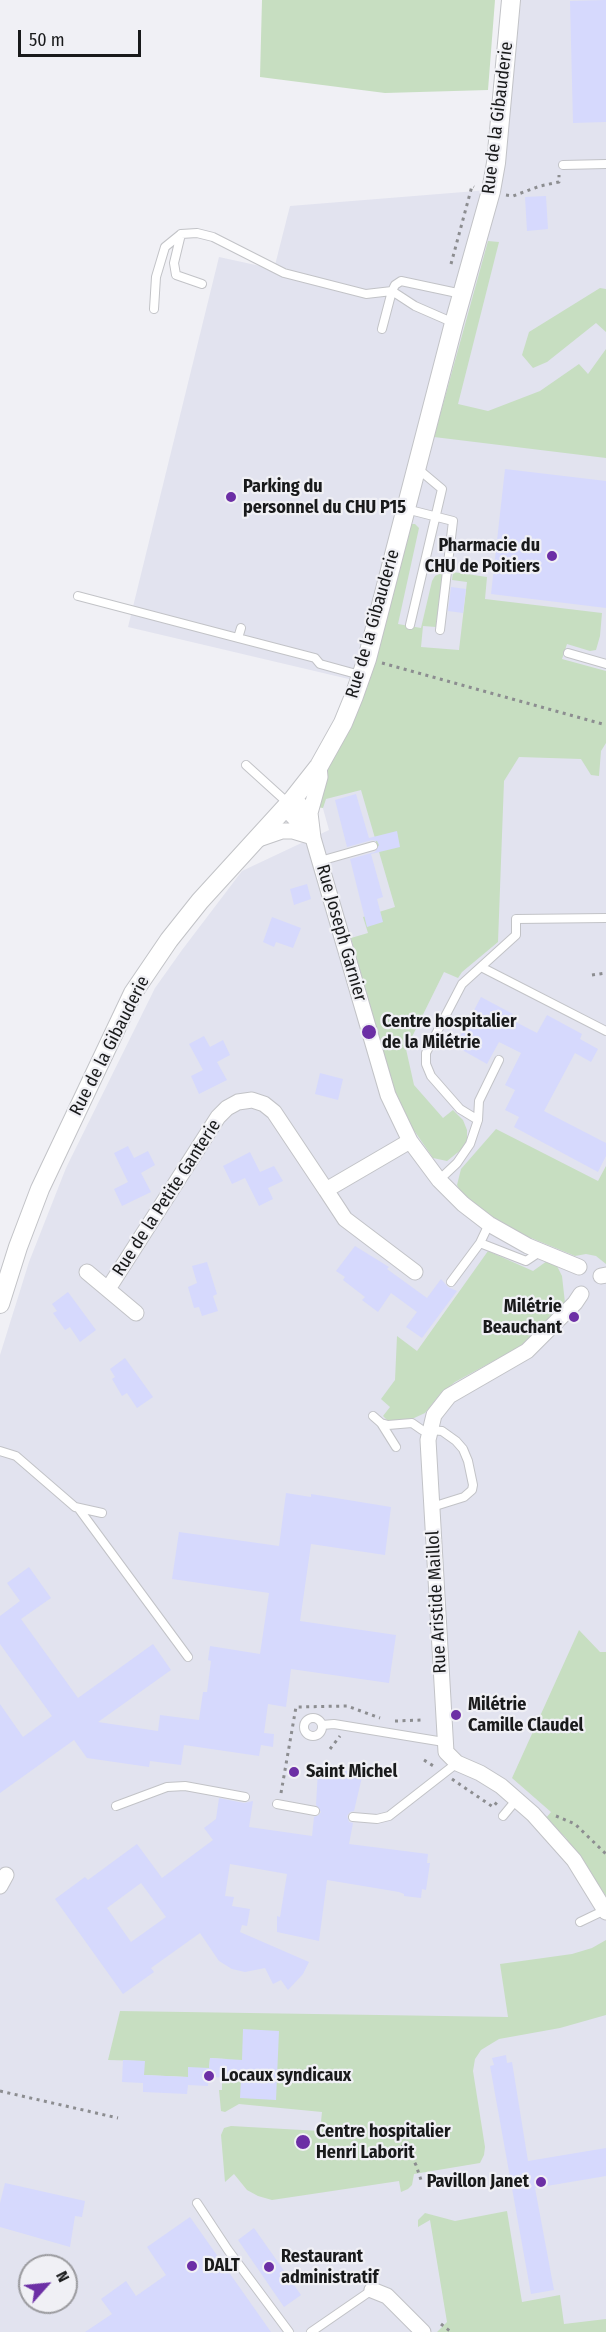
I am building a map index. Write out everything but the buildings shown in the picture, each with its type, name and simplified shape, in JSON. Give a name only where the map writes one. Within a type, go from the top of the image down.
[{"type":"street","name":"Rue de la Gibauderie","points":[[0,1304],[40,1189],[133,993],[169,940],[194,909],[289,804],[319,766],[343,723],[362,675],[491,191],[496,163],[511,0]]},
{"type":"street","points":[[289,804],[310,813],[320,777],[319,766]]},
{"type":"street","points":[[289,804],[313,837]]},
{"type":"street","name":"Rue Joseph Garnier","points":[[310,813],[313,837],[388,1095],[410,1141],[440,1180],[463,1204],[489,1224],[541,1251],[579,1267]]},
{"type":"street","points":[[256,840],[282,831],[293,831],[313,837]]},
{"type":"street","name":"Rue de la Petite Ganterie","points":[[108,1289],[218,1117],[238,1102],[252,1100],[264,1104],[274,1112],[345,1219],[416,1272]]},
{"type":"street","points":[[326,1190],[410,1141]]},
{"type":"street","points":[[87,1272],[136,1313]]},
{"type":"street","points":[[426,1430],[449,1396],[527,1351],[581,1294]]},
{"type":"street","name":"Rue Aristide Maillol","points":[[426,1430],[444,1742],[446,1752],[457,1763]]},
{"type":"street","points":[[457,1763],[480,1773],[512,1795],[552,1834],[574,1860],[606,1911]]},
{"type":"street","points":[[372,2290],[387,2296],[423,2332]]},
{"type":"lane","points":[[563,165],[606,164]]},
{"type":"lane","points":[[154,309],[156,277],[165,247],[180,234],[197,233],[213,237],[284,273],[366,294],[392,291],[415,306],[454,323]]},
{"type":"lane","points":[[180,234],[174,263],[176,275],[202,284]]},
{"type":"lane","points":[[382,329],[392,291],[401,281],[462,294]]},
{"type":"lane","points":[[410,625],[442,489],[416,468]]},
{"type":"lane","points":[[405,509],[453,521],[440,630]]},
{"type":"lane","points":[[78,596],[238,638],[278,644],[316,656],[320,664],[362,675]]},
{"type":"lane","points":[[238,638],[241,628]]},
{"type":"lane","points":[[568,653],[606,664]]},
{"type":"lane","points":[[246,765],[289,804]]},
{"type":"lane","points":[[320,861],[373,846]]},
{"type":"lane","points":[[478,1120],[460,1109],[431,1076],[426,1064],[426,1053],[462,984],[516,935],[516,920],[606,918]]},
{"type":"lane","points":[[481,967],[606,1031]]},
{"type":"lane","points":[[440,1180],[457,1163],[470,1144],[478,1120],[479,1101],[499,1060]]},
{"type":"lane","points":[[452,1282],[480,1243],[489,1224]]},
{"type":"lane","points":[[480,1243],[526,1262],[541,1251]]},
{"type":"lane","points":[[373,1416],[381,1423],[396,1447]]},
{"type":"lane","points":[[381,1423],[388,1425],[412,1423],[426,1430],[442,1431],[463,1449],[468,1461],[472,1490],[464,1497],[432,1507]]},
{"type":"lane","points":[[0,1451],[16,1456],[79,1509],[188,1657]]},
{"type":"lane","points":[[79,1509],[102,1513]]},
{"type":"lane","points":[[322,1725],[334,1724],[444,1742]]},
{"type":"lane","points":[[353,1817],[377,1819],[389,1816],[457,1763]]},
{"type":"lane","points":[[116,1806],[167,1787],[186,1786],[245,1797]]},
{"type":"lane","points":[[504,1816],[512,1795]]},
{"type":"lane","points":[[277,1804],[315,1811]]},
{"type":"lane","points":[[580,1922],[606,1911]]},
{"type":"lane","points":[[197,2203],[228,2250],[289,2332]]},
{"type":"lane","points":[[311,2332],[372,2290]]},
{"type":"path","points":[[375,661],[606,725]]},
{"type":"path","points":[[592,975],[606,973]]},
{"type":"path","points":[[424,1760],[493,1807],[512,1795]]},
{"type":"path","points":[[0,2091],[118,2118]]},
{"type":"path","points":[[316,2127],[376,2131],[395,2138],[408,2150],[421,2180]]},
{"type":"path","points":[[441,2324],[451,2332]]},
{"type":"shaded area","name":"Centre hospitalier de la Milétrie","points":[[521,0],[606,0],[606,2332],[0,2332],[0,1355],[29,1262],[66,1168],[155,988],[242,871],[329,830],[322,805],[374,685],[128,627],[219,257],[274,269],[290,206],[501,189]]},
{"type":"green space","points":[[262,0],[495,0],[488,90],[385,93],[260,77]]},
{"type":"green space","points":[[488,241],[499,242],[458,404],[488,411],[540,391],[579,364],[588,374],[606,349],[606,458],[434,437]]},
{"type":"green space","points":[[600,288],[606,289],[606,332],[596,323],[547,362],[533,368],[522,355],[529,332]]},
{"type":"green space","points":[[410,524],[415,524],[419,528],[398,624],[421,628],[432,581],[435,576],[443,572],[436,627],[423,626],[421,647],[459,650],[467,582],[452,580],[453,572],[487,577],[485,599],[602,613],[596,650],[590,651],[567,644],[562,659],[606,671],[606,743],[601,751],[599,776],[591,775],[581,759],[519,757],[504,781],[498,942],[458,978],[444,972],[406,1049],[414,1085],[443,1118],[453,1110],[463,1120],[467,1130],[467,1140],[462,1149],[447,1161],[433,1158],[400,1105],[392,1085],[351,938],[368,933],[363,917],[395,907],[361,790],[326,799],[323,808],[316,807],[331,759],[367,688]]},
{"type":"green space","points":[[496,1129],[598,1181],[606,1166],[606,1264],[596,1256],[586,1254],[575,1256],[514,1231],[484,1213],[462,1194],[457,1185],[461,1169]]},
{"type":"green space","points":[[488,1251],[533,1271],[547,1261],[557,1266],[562,1276],[565,1303],[538,1332],[521,1346],[455,1382],[440,1394],[425,1413],[412,1419],[388,1421],[383,1416],[390,1407],[381,1399],[395,1380],[397,1336],[417,1351]]},
{"type":"green space","points":[[579,1630],[600,1652],[606,1652],[606,1896],[566,1838],[546,1818],[551,1812],[512,1778]]},
{"type":"green space","points":[[606,1940],[606,2015],[560,2028],[499,2039],[481,2050],[475,2059],[473,2071],[485,2147],[480,2163],[414,2174],[412,2185],[401,2192],[399,2181],[272,2200],[247,2190],[234,2174],[225,2182],[221,2135],[224,2128],[231,2126],[320,2131],[322,2112],[239,2104],[225,2112],[221,2111],[219,2090],[222,2090],[222,2077],[230,2077],[227,2059],[210,2058],[209,2068],[188,2068],[188,2077],[144,2075],[144,2061],[108,2060],[120,2011],[508,2017],[500,1964],[572,1954],[592,1948]]},
{"type":"green space","points":[[507,2211],[522,2302],[560,2295],[564,2324],[606,2319],[606,2332],[437,2332],[447,2322],[430,2220],[418,2227],[418,2220],[425,2213],[455,2221]]},
{"type":"place","name":"Parking du personnel du CHU P15","points":[[231,497]]},
{"type":"place","name":"Pharmacie du CHU de Poitiers","points":[[552,556]]},
{"type":"place","name":"Centre hospitalier de la Milétrie","points":[[369,1032]]},
{"type":"place","name":"Milétrie Beauchant","points":[[574,1317]]},
{"type":"place","name":"Milétrie Camille Claudel","points":[[456,1715]]},
{"type":"place","name":"Saint Michel","points":[[294,1772]]},
{"type":"place","name":"Locaux syndicaux","points":[[209,2076]]},
{"type":"place","name":"Centre hospitalier Henri Laborit","points":[[303,2142]]},
{"type":"place","name":"Pavillon Janet","points":[[541,2182]]},
{"type":"place","name":"DALT","points":[[192,2266]]},
{"type":"place","name":"Restaurant administratif","points":[[269,2267]]}]
